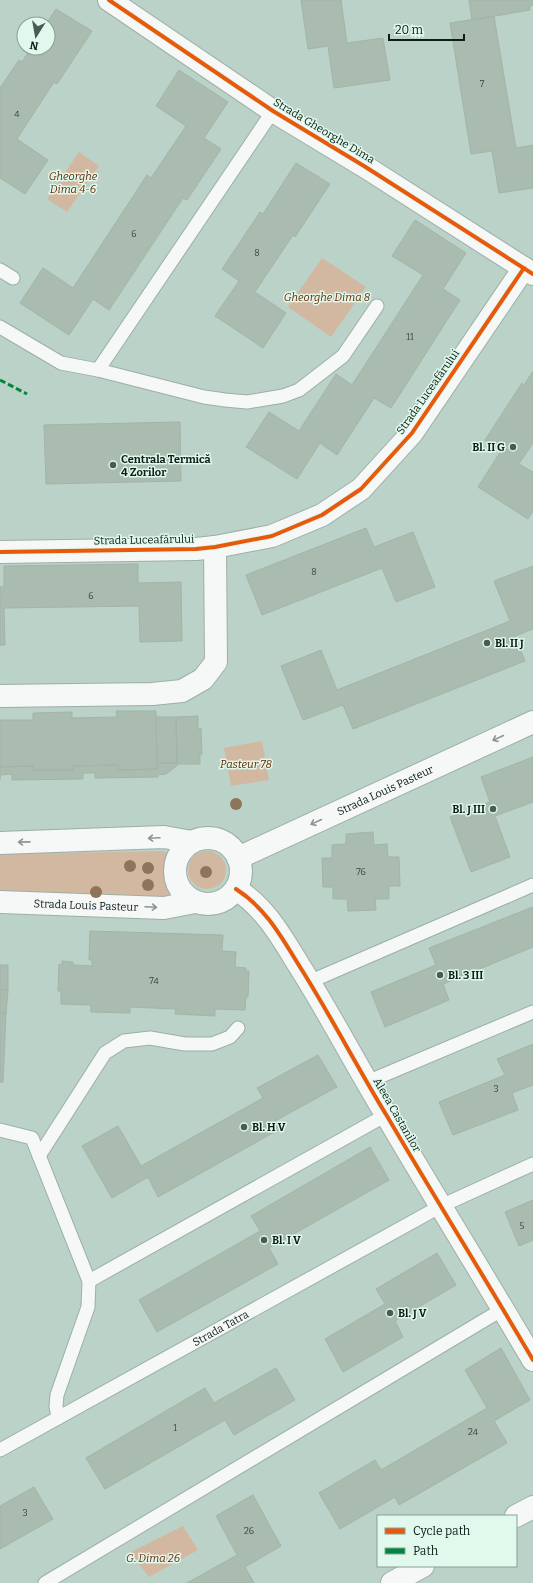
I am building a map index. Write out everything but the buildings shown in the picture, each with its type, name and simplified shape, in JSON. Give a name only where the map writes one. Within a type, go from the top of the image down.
[{"type":"street","name":"Strada Gheorghe Dima","points":[[109,0],[273,111],[364,166],[528,271]]},
{"type":"street","name":"Strada Luceafărului","points":[[0,552],[196,549],[215,547],[272,536],[322,515],[361,489],[412,433],[528,271]]},
{"type":"street","points":[[0,696],[152,694],[182,691],[203,679],[216,662],[215,547]]},
{"type":"street","name":"Strada Louis Pasteur","points":[[238,858],[533,722]]},
{"type":"street","points":[[0,843],[164,837],[192,842]]},
{"type":"street","points":[[195,902],[184,894],[178,886],[174,866],[177,857],[183,848],[202,838],[213,838],[224,842],[232,848],[238,858],[241,868],[240,879],[236,889]]},
{"type":"street","name":"Strada Louis Pasteur","points":[[0,902],[164,908],[195,902],[211,904],[220,902],[229,897],[236,889]]},
{"type":"street","name":"Aleea Castanilor","points":[[236,889],[247,896],[265,914],[279,934],[533,1360]]},
{"type":"street","points":[[517,1515],[533,1507]]},
{"type":"street","points":[[392,1583],[421,1567]]},
{"type":"lane","name":"Strada Gheorghe Dima","points":[[98,370],[273,111]]},
{"type":"lane","points":[[0,270],[13,278]]},
{"type":"lane","points":[[0,327],[61,363],[98,370],[204,397],[247,402],[283,396],[299,390],[342,356],[377,306]]},
{"type":"lane","points":[[309,982],[533,885]]},
{"type":"lane","points":[[367,1082],[533,1012]]},
{"type":"lane","points":[[39,1156],[105,1053],[124,1041],[150,1038],[185,1044],[212,1044],[230,1037],[238,1028]]},
{"type":"lane","points":[[89,1281],[386,1115]]},
{"type":"lane","points":[[0,1130],[32,1138],[89,1281],[88,1307],[57,1395],[56,1406],[58,1418]]},
{"type":"lane","name":"Strada Tatra","points":[[0,1450],[441,1206],[533,1164]]},
{"type":"lane","points":[[45,1583],[503,1309]]},
{"type":"green space","name":"Gheorghe Dima 4-6","points":[[79,152],[99,166],[67,212],[47,199]]},
{"type":"green space","name":"Gheorghe Dima 8","points":[[322,258],[366,287],[331,337],[288,307]]},
{"type":"green space","name":"Pasteur 78","points":[[262,741],[269,780],[231,786],[224,748]]},
{"type":"green space","points":[[164,851],[169,855],[169,894],[164,898],[0,893],[0,854]]},
{"type":"green space","points":[[203,851],[211,851],[218,854],[223,859],[226,870],[223,881],[218,886],[211,889],[203,889],[196,886],[191,881],[188,874],[188,866],[191,859],[196,854]]},
{"type":"green space","name":"G. Dima 26","points":[[183,1526],[198,1550],[149,1577],[129,1553]]},
{"type":"marked path","points":[[0,380],[27,394]]},
{"type":"cycle path","points":[[109,0],[273,111],[364,166],[533,274]]},
{"type":"cycle path","points":[[0,552],[196,549],[215,547],[272,536],[322,515],[361,489],[412,433],[524,268]]},
{"type":"cycle path","points":[[236,889],[265,914],[287,945],[405,1147],[533,1360]]},
{"type":"place","name":"Bl. II G","points":[[513,447]]},
{"type":"place","name":"Centrala Termică 4 Zorilor","points":[[113,465]]},
{"type":"place","name":"Bl. II J","points":[[487,643]]},
{"type":"place","name":"Bl. J III","points":[[493,809]]},
{"type":"place","name":"Bl. 3 III","points":[[440,975]]},
{"type":"place","name":"Bl. H V","points":[[244,1127]]},
{"type":"place","name":"Bl. I V","points":[[264,1240]]},
{"type":"place","name":"Bl. J V","points":[[390,1313]]}]
